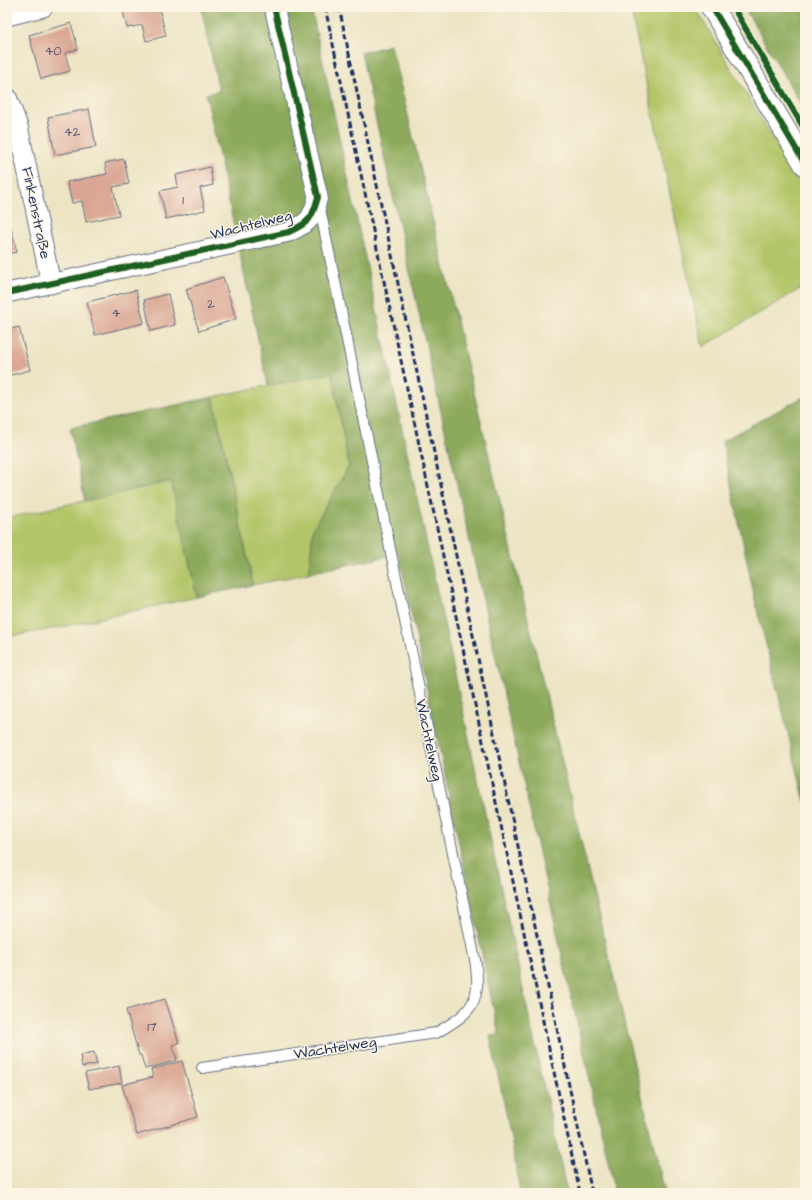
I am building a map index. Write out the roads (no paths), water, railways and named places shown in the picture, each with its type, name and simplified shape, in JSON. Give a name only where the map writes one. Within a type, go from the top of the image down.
[{"type":"street","points":[[7,16],[43,7]]},
{"type":"street","name":"Wachtelweg","points":[[7,294],[288,232],[304,225],[313,215],[318,196],[274,7]]},
{"type":"street","points":[[712,7],[805,164]]},
{"type":"street","name":"Finkenstraße","points":[[7,97],[18,126],[51,284]]},
{"type":"lane","name":"Wachtelweg","points":[[202,1068],[436,1033],[459,1019],[474,1003],[478,986],[476,965],[318,196]]},
{"type":"railway","points":[[325,7],[580,1193]]},
{"type":"railway","points":[[339,7],[592,1193]]}]
